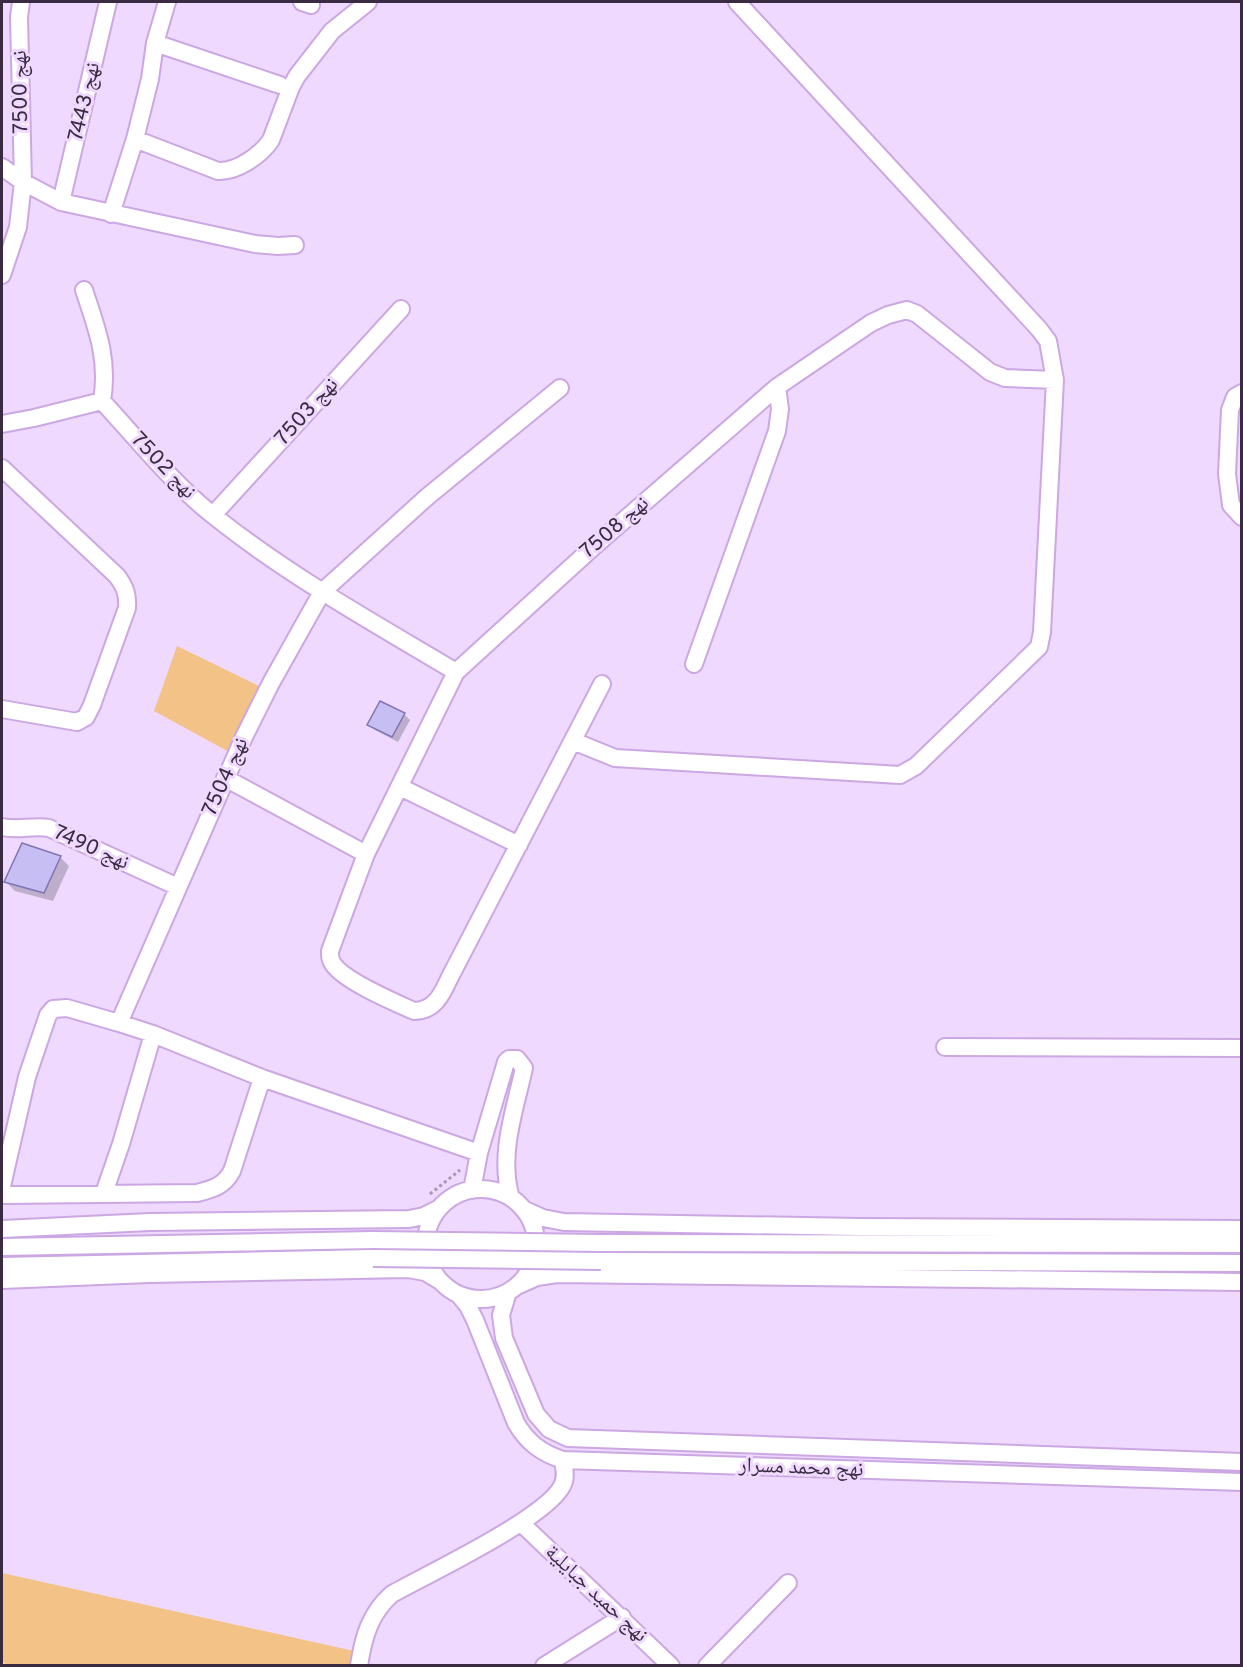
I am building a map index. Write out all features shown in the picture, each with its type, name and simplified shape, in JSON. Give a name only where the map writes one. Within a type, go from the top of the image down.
[{"type":"street","name":"نهج 7500","points":[[2,275],[19,221],[23,182],[19,17],[21,2]]},
{"type":"street","name":"نهج 7443","points":[[61,202],[108,2]]},
{"type":"street","points":[[111,214],[135,139],[150,79],[155,43],[167,2]]},
{"type":"street","points":[[135,139],[218,171],[238,167],[266,147],[271,140],[291,87],[332,31],[368,2]]},
{"type":"street","points":[[573,741],[615,758],[900,775],[916,766],[1039,647],[1042,632],[1055,380],[1048,341],[738,2]]},
{"type":"street","points":[[155,43],[280,85]]},
{"type":"street","points":[[2,167],[23,182],[61,202],[255,244],[295,245]]},
{"type":"street","points":[[2,424],[102,401],[106,374],[104,361],[84,290]]},
{"type":"street","name":"نهج 7503","points":[[213,515],[401,309]]},
{"type":"street","name":"نهج 7508","points":[[456,672],[591,549],[777,387],[888,315],[907,310],[917,314],[990,372],[1005,378],[1055,380]]},
{"type":"street","points":[[694,664],[777,431],[780,409],[777,387]]},
{"type":"street","name":"نهج 7504","points":[[119,1023],[225,778],[271,683],[322,592],[427,497],[560,388]]},
{"type":"street","points":[[1242,393],[1235,397],[1230,410],[1227,474],[1232,505],[1242,518]]},
{"type":"street","name":"نهج 7502","points":[[102,401],[171,477],[213,515],[322,592],[456,672]]},
{"type":"street","points":[[2,468],[117,576],[125,587],[128,597],[127,608],[104,673],[92,705],[82,720],[77,722],[2,709]]},
{"type":"street","points":[[456,672],[366,854],[330,951],[331,961],[335,967],[354,981],[414,1011],[423,1011],[432,1007],[440,996],[602,684]]},
{"type":"street","points":[[225,778],[366,854]]},
{"type":"street","points":[[400,788],[519,845]]},
{"type":"street","name":"نهج 7490","points":[[2,827],[17,830],[35,826],[49,828],[178,887]]},
{"type":"street","points":[[2,1186],[27,1077],[48,1015],[53,1009],[67,1008],[153,1034],[261,1078],[479,1153]]},
{"type":"street","points":[[104,1193],[121,1144],[153,1034]]},
{"type":"street","points":[[945,1047],[1242,1048]]},
{"type":"street","points":[[472,1190],[479,1153],[506,1062],[509,1059],[517,1059],[524,1068],[506,1150],[506,1172],[517,1203],[533,1224],[537,1243],[530,1270],[514,1289]]},
{"type":"street","points":[[2,1195],[197,1193],[212,1190],[227,1180],[238,1157],[261,1078]]},
{"type":"street","points":[[2,1228],[162,1222],[409,1219],[424,1216],[438,1209],[453,1196],[472,1190],[492,1190],[543,1218],[564,1222],[859,1227],[1242,1229]]},
{"type":"street","points":[[438,1209],[429,1226],[426,1245],[429,1264],[440,1281]]},
{"type":"street","points":[[2,1247],[373,1240],[601,1243],[1242,1244]]},
{"type":"street","points":[[2,1266],[374,1258],[1242,1263]]},
{"type":"street","points":[[2,1280],[149,1274],[408,1269],[425,1272],[459,1295],[489,1299],[537,1276],[557,1274],[1242,1282]]},
{"type":"street","name":"نهج محمد مسرار","points":[[514,1289],[501,1314],[504,1338],[536,1414],[549,1429],[568,1438],[1242,1462]]},
{"type":"street","name":"نهج محمد مسرار","points":[[459,1295],[475,1320],[522,1433],[540,1450],[563,1460],[1242,1482]]},
{"type":"street","points":[[359,1665],[366,1631],[382,1603],[392,1594],[521,1523],[544,1505],[562,1488],[566,1476],[563,1460]]},
{"type":"street","name":"نهج حميد جبايلية","points":[[521,1523],[671,1665]]},
{"type":"street","points":[[707,1665],[788,1583]]},
{"type":"street","points":[[544,1665],[622,1617]]},
{"type":"shaded area","points":[[177,646],[261,687],[231,753],[154,711]]},
{"type":"shaded area","points":[[2,1573],[354,1651],[354,1666],[5,1666],[2,1662]]},
{"type":"building","points":[[380,701],[405,713],[392,737],[367,725]]},
{"type":"building","points":[[22,843],[61,856],[44,893],[4,882]]}]
